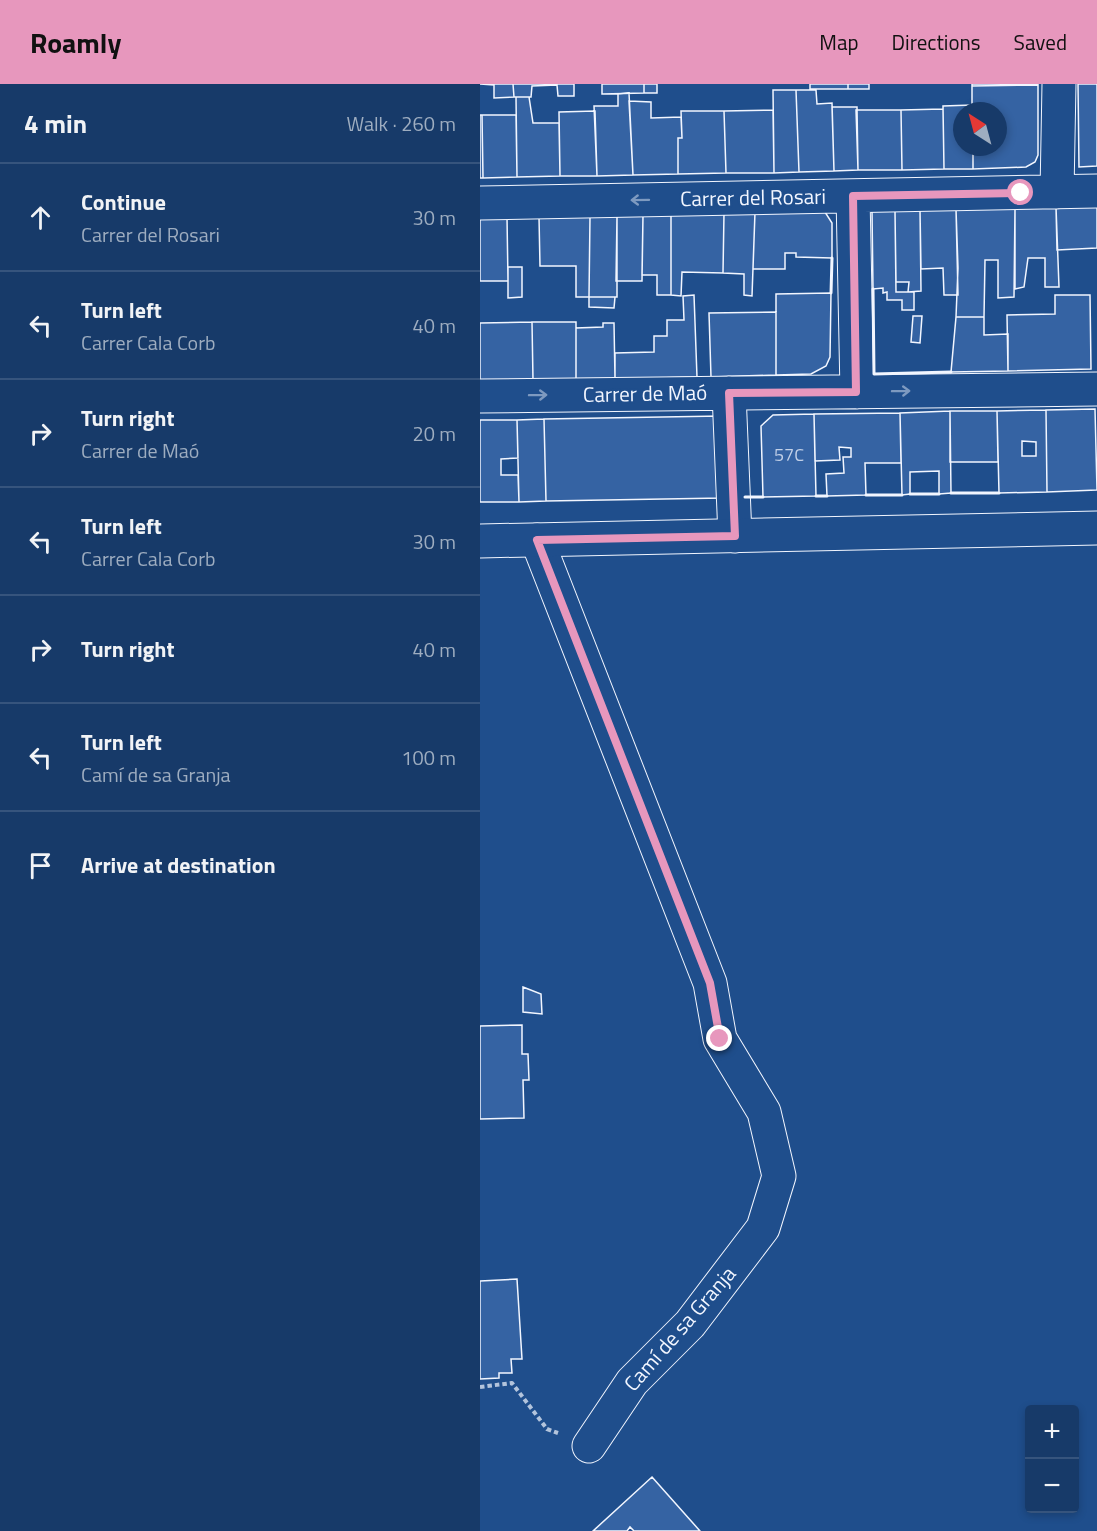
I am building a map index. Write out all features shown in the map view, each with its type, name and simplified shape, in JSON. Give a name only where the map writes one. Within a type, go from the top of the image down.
[{"type":"street","points":[[1057,192],[1059,84]]},
{"type":"street","name":"Carrer del Rosari","points":[[480,203],[1097,191]]},
{"type":"street","points":[[853,196],[856,392]]},
{"type":"street","name":"Carrer de Maó","points":[[480,396],[1097,389]]},
{"type":"street","points":[[729,393],[735,536]]},
{"type":"street","points":[[480,541],[1097,528]]},
{"type":"street","name":"Camí de sa Granja","points":[[537,540],[710,983],[720,1039],[764,1112],[779,1176],[763,1228],[690,1324],[632,1382],[589,1446]]},
{"type":"path","points":[[480,1387],[512,1383],[547,1429],[589,1446]]},
{"type":"building","points":[[480,84],[513,84],[514,97],[494,98],[494,85]]},
{"type":"building","points":[[513,84],[574,84],[574,96],[558,96],[557,85],[532,86],[531,97],[514,97]]},
{"type":"building","points":[[602,84],[644,84],[644,93],[602,94]]},
{"type":"building","points":[[644,84],[657,84],[657,93],[644,93]]},
{"type":"building","points":[[810,84],[848,84],[848,89],[810,89]]},
{"type":"building","points":[[848,84],[869,84],[869,89],[848,89]]},
{"type":"building","points":[[972,84],[1038,84],[1038,85],[972,86]]},
{"type":"building","points":[[1078,84],[1097,84],[1097,166],[1079,167]]},
{"type":"building","points":[[1038,85],[1038,155],[1035,162],[1026,167],[973,169],[973,156],[1007,156],[1007,102],[972,102],[972,86]]},
{"type":"building","points":[[773,90],[796,90],[799,172],[774,173]]},
{"type":"building","points":[[796,90],[816,90],[817,104],[832,103],[834,171],[799,172]]},
{"type":"building","points":[[629,93],[633,175],[597,176],[594,106],[618,106],[618,94]]},
{"type":"building","points":[[516,97],[529,97],[533,123],[559,123],[560,176],[517,177]]},
{"type":"building","points":[[629,101],[651,102],[651,118],[681,117],[682,138],[678,138],[678,174],[633,175]]},
{"type":"building","points":[[943,106],[953,106],[953,156],[973,156],[973,169],[944,169]]},
{"type":"building","points":[[832,107],[857,107],[858,170],[834,171]]},
{"type":"building","points":[[943,109],[944,169],[902,170],[901,110]]},
{"type":"building","points":[[773,110],[774,173],[726,173],[724,111]]},
{"type":"building","points":[[856,110],[901,110],[902,170],[858,170]]},
{"type":"building","points":[[595,111],[597,176],[560,176],[559,112]]},
{"type":"building","points":[[681,111],[724,111],[726,173],[678,174],[678,138],[682,138]]},
{"type":"building","points":[[480,115],[482,115],[483,178],[480,178]]},
{"type":"building","points":[[482,115],[516,115],[517,177],[483,178]]},
{"type":"building","points":[[1097,206],[1097,248],[1057,250],[1056,207]]},
{"type":"building","points":[[1056,207],[1059,287],[1045,287],[1045,258],[1028,258],[1024,287],[1015,289],[1015,208]]},
{"type":"building","points":[[1015,208],[1014,297],[998,298],[998,260],[985,260],[984,317],[956,317],[958,268],[956,209]]},
{"type":"building","points":[[956,209],[958,295],[944,295],[943,268],[921,269],[920,210]]},
{"type":"building","points":[[920,210],[921,291],[908,292],[909,282],[896,282],[895,211]]},
{"type":"building","points":[[872,211],[895,211],[896,292],[914,292],[914,310],[902,310],[902,300],[887,300],[887,292],[883,293],[883,288],[873,289]]},
{"type":"building","points":[[755,212],[825,212],[832,223],[832,258],[796,257],[796,253],[785,253],[785,269],[753,269]]},
{"type":"building","points":[[755,212],[752,296],[744,295],[744,274],[723,273],[724,213]]},
{"type":"building","points":[[724,213],[723,273],[682,272],[681,296],[671,295],[671,214]]},
{"type":"building","points":[[671,214],[671,295],[657,295],[657,275],[642,275],[643,215]]},
{"type":"building","points":[[643,215],[642,281],[616,281],[617,216]]},
{"type":"building","points":[[617,216],[617,297],[589,297],[590,217]]},
{"type":"building","points":[[507,217],[508,281],[480,281],[480,218]]},
{"type":"building","points":[[539,217],[590,217],[589,297],[576,297],[576,266],[540,266]]},
{"type":"building","points":[[508,267],[522,267],[522,297],[508,298]]},
{"type":"building","points":[[831,293],[830,357],[826,366],[811,374],[776,375],[776,294]]},
{"type":"building","points":[[694,295],[697,377],[615,379],[615,353],[654,352],[654,336],[667,336],[667,320],[684,320],[683,296]]},
{"type":"building","points":[[1055,295],[1090,295],[1091,369],[1008,371],[1007,315],[1055,314]]},
{"type":"building","points":[[589,297],[615,297],[614,308],[589,307]]},
{"type":"building","points":[[776,312],[776,375],[711,377],[709,313]]},
{"type":"building","points":[[913,316],[922,316],[920,343],[911,342]]},
{"type":"building","points":[[956,317],[984,317],[984,335],[1008,334],[1008,371],[951,372]]},
{"type":"building","points":[[532,322],[533,380],[480,382],[480,323]]},
{"type":"building","points":[[532,322],[576,322],[576,379],[533,380]]},
{"type":"building","points":[[603,323],[614,323],[615,379],[576,379],[576,328],[603,327]]},
{"type":"building","points":[[1095,409],[1097,490],[1047,492],[1046,410]]},
{"type":"building","points":[[1046,410],[1047,492],[999,493],[997,411]],"holes":[[[1022,441],[1036,442],[1036,456],[1022,456]]]},
{"type":"building","points":[[950,411],[997,411],[998,462],[950,462]]},
{"type":"building","points":[[950,411],[951,493],[939,494],[939,471],[910,472],[910,494],[902,495],[900,413]]},
{"type":"building","points":[[900,413],[901,463],[865,463],[866,495],[827,496],[826,474],[844,473],[843,457],[851,457],[851,448],[839,447],[840,460],[815,461],[814,414]]},
{"type":"building","points":[[814,414],[816,496],[763,497],[761,426],[773,415]]},
{"type":"building","points":[[721,416],[723,498],[546,501],[544,419]]},
{"type":"building","points":[[544,419],[546,501],[519,502],[517,420]]},
{"type":"building","points":[[480,420],[517,420],[518,458],[501,459],[501,475],[518,475],[519,502],[480,502]]},
{"type":"building","points":[[523,987],[541,994],[542,1014],[523,1012]]},
{"type":"building","points":[[522,1025],[522,1054],[528,1054],[529,1080],[523,1080],[524,1118],[480,1119],[480,1026]]},
{"type":"building","points":[[517,1279],[522,1359],[511,1359],[512,1373],[499,1373],[499,1378],[480,1379],[480,1281]]},
{"type":"building","points":[[652,1477],[700,1531],[634,1531],[630,1527],[627,1531],[593,1531]]},
{"type":"wall","points":[[831,293],[832,258]]},
{"type":"wall","points":[[873,289],[874,374],[951,372]]},
{"type":"wall","points":[[951,493],[999,493]]},
{"type":"wall","points":[[910,494],[939,494]]},
{"type":"wall","points":[[866,495],[902,495]]},
{"type":"wall","points":[[816,496],[827,496]]},
{"type":"wall","points":[[745,497],[763,497]]},
{"type":"route","points":[[720,1039],[710,983],[537,540],[735,536],[729,393],[856,392],[853,196],[1021,193]]}]
